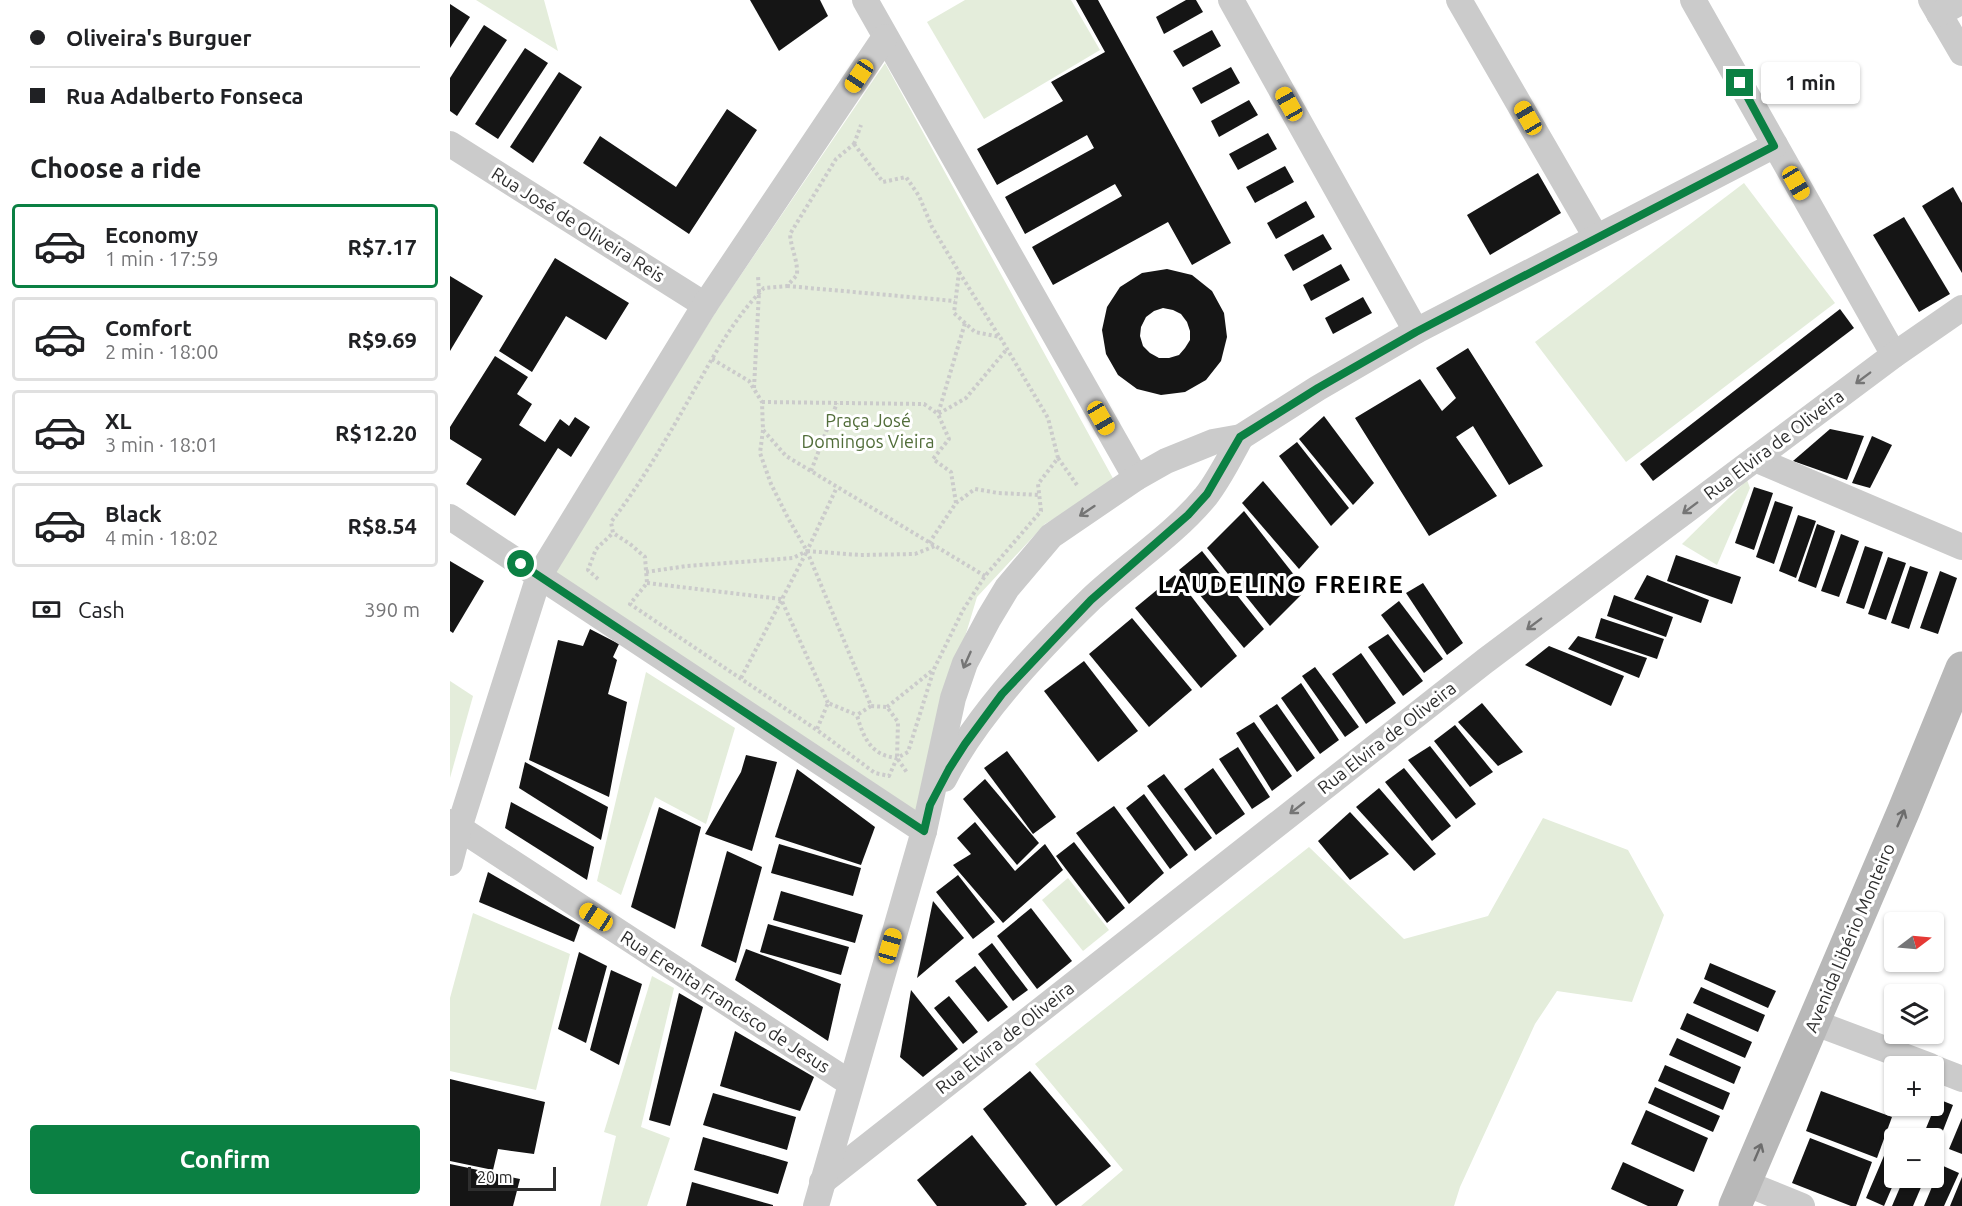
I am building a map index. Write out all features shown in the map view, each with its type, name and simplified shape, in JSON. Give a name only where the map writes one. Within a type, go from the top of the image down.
[{"type":"main road","name":"Avenida Libério Monteiro","points":[[1740,1194],[1962,668]]},
{"type":"street","points":[[865,0],[1136,478]]},
{"type":"street","points":[[1231,0],[1416,332]]},
{"type":"street","points":[[1459,0],[1596,237]]},
{"type":"street","points":[[1694,0],[1774,146],[1894,355]]},
{"type":"street","points":[[1962,1],[1935,7],[1962,53]]},
{"type":"street","points":[[450,863],[454,825],[539,576],[705,305],[885,37]]},
{"type":"street","name":"Rua José de Oliveira Reis","points":[[450,144],[705,305]]},
{"type":"street","points":[[819,1194],[924,831],[953,698],[965,663],[988,618],[1007,588],[1051,536],[1136,478],[1166,461],[1213,442],[1240,437],[1318,388],[1416,332],[1774,146]]},
{"type":"street","name":"Rua Elvira de Oliveira","points":[[819,1194],[1485,661],[1894,355],[1962,308]]},
{"type":"street","points":[[930,805],[965,744],[1002,694],[1091,600],[1188,515],[1207,494],[1240,437]]},
{"type":"street","points":[[1192,450],[1214,483]]},
{"type":"street","points":[[1755,459],[1962,547]]},
{"type":"street","points":[[450,517],[924,831]]},
{"type":"street","name":"Rua Erenita Francisco de Jesus","points":[[454,825],[850,1083]]},
{"type":"street","points":[[1813,1022],[1903,1056]]},
{"type":"street","points":[[1944,1072],[1962,1079]]},
{"type":"street","points":[[1740,1194],[1802,1206]]},
{"type":"path","points":[[783,242],[836,159],[854,144],[883,182],[906,177],[919,196],[932,227],[1048,418],[1058,458],[1038,484],[1041,511],[985,576],[963,610],[934,669],[908,752],[897,758],[886,757],[872,748],[861,731],[857,715]]},
{"type":"path","points":[[787,285],[797,275],[798,262],[791,246],[790,234]]},
{"type":"path","points":[[754,389],[759,292],[757,278],[763,268]]},
{"type":"path","points":[[959,272],[954,313],[975,332],[1000,337]]},
{"type":"path","points":[[887,707],[898,722],[897,758],[890,776],[876,773],[817,730],[630,604],[647,583],[645,557],[630,543],[613,533],[611,522],[633,494],[712,359],[764,288],[787,285],[955,301]]},
{"type":"path","points":[[938,414],[965,323]]},
{"type":"path","points":[[938,414],[966,398],[1008,350]]},
{"type":"path","points":[[712,359],[749,381],[762,402],[760,453],[771,484],[807,551],[871,705]]},
{"type":"path","points":[[762,402],[924,404],[938,414],[949,439],[933,459],[951,472],[956,504]]},
{"type":"path","points":[[811,471],[837,403]]},
{"type":"path","points":[[762,430],[786,456],[985,576]]},
{"type":"path","points":[[741,680],[837,487]]},
{"type":"path","points":[[929,543],[956,504],[975,489],[998,493],[1040,495]]},
{"type":"path","points":[[601,582],[588,570],[596,549],[613,533]]},
{"type":"path","points":[[646,572],[687,566],[793,558],[807,551],[860,555],[915,554],[935,546]]},
{"type":"path","points":[[647,583],[781,599]]},
{"type":"path","points":[[781,599],[828,703],[857,715]]},
{"type":"path","points":[[857,715],[871,705],[887,707],[934,669]]},
{"type":"path","points":[[817,730],[828,703]]},
{"type":"green space","points":[[476,0],[544,0],[558,51]]},
{"type":"green space","points":[[965,0],[1071,0],[1100,50],[984,119],[927,22]]},
{"type":"green space","name":"Praça José Domingos Vieira","points":[[885,63],[1115,482],[1045,524],[977,597],[949,690],[925,819],[552,574],[717,310]]},
{"type":"green space","points":[[1744,183],[1835,303],[1626,462],[1535,342]]},
{"type":"green space","points":[[1747,480],[1750,488],[1717,565],[1682,544]]},
{"type":"green space","points":[[646,672],[735,728],[706,824],[655,797],[621,895],[597,881]]},
{"type":"green space","points":[[450,681],[473,696],[450,778]]},
{"type":"green space","points":[[1543,818],[1628,850],[1664,915],[1632,1002],[1557,991],[1535,1024],[1460,1187],[1454,1206],[1081,1206],[1123,1170],[1035,1064],[1309,847],[1404,939],[1488,916]]},
{"type":"green space","points":[[1068,878],[1109,930],[1083,951],[1042,900]]},
{"type":"green space","points":[[473,913],[570,954],[536,1090],[450,1071],[450,998]]},
{"type":"green space","points":[[652,976],[674,988],[641,1127],[670,1138],[647,1206],[600,1206],[616,1136],[604,1132]]},
{"type":"building","points":[[750,0],[820,0],[828,16],[779,51]]},
{"type":"building","points":[[1076,0],[1098,0],[1231,243],[1192,265],[1168,222],[1053,285],[1032,247],[1122,196],[1115,184],[1025,234],[1005,197],[1094,148],[1087,135],[997,185],[977,149],[1063,101],[1051,82],[1105,52]]},
{"type":"building","points":[[1186,0],[1196,0],[1203,12],[1164,34],[1156,17]]},
{"type":"building","points":[[450,4],[470,17],[450,48]]},
{"type":"building","points":[[484,25],[507,40],[457,116],[450,111],[450,78]]},
{"type":"building","points":[[1212,30],[1221,46],[1183,67],[1173,51]]},
{"type":"building","points":[[525,48],[548,63],[498,139],[475,124]]},
{"type":"building","points":[[1231,67],[1240,83],[1201,104],[1192,88]]},
{"type":"building","points":[[559,72],[582,87],[533,163],[510,147]]},
{"type":"building","points":[[1249,100],[1258,115],[1219,137],[1211,121]]},
{"type":"building","points":[[727,109],[757,130],[689,234],[583,163],[600,136],[676,187]]},
{"type":"building","points":[[1268,133],[1277,149],[1238,170],[1229,154]]},
{"type":"building","points":[[1285,166],[1294,182],[1255,203],[1246,187]]},
{"type":"building","points":[[1538,173],[1561,213],[1490,255],[1467,215]]},
{"type":"building","points":[[1953,187],[1962,203],[1962,273],[1922,206]]},
{"type":"building","points":[[1306,201],[1315,217],[1276,239],[1267,223]]},
{"type":"building","points":[[1904,217],[1950,294],[1919,312],[1873,235]]},
{"type":"building","points":[[1323,234],[1332,249],[1293,271],[1284,255]]},
{"type":"building","points":[[555,258],[629,303],[606,340],[566,316],[532,372],[499,351]]},
{"type":"building","points":[[1341,264],[1350,280],[1311,301],[1303,285]]},
{"type":"building","points":[[1167,269],[1192,275],[1212,291],[1224,313],[1227,337],[1221,361],[1206,380],[1185,392],[1161,395],[1137,389],[1118,375],[1106,354],[1102,330],[1107,307],[1120,287],[1142,273]],"holes":[[[1163,308],[1181,314],[1187,322],[1190,340],[1179,355],[1159,358],[1143,346],[1140,336],[1141,327],[1146,317],[1154,311]]]},
{"type":"building","points":[[450,276],[483,296],[450,351]]},
{"type":"building","points":[[1363,297],[1372,313],[1333,334],[1325,318]]},
{"type":"building","points":[[1840,309],[1854,328],[1653,481],[1640,464]]},
{"type":"building","points":[[1468,348],[1543,466],[1509,485],[1473,426],[1456,437],[1497,496],[1429,536],[1355,418],[1420,379],[1442,411],[1456,398],[1436,368]]},
{"type":"building","points":[[495,356],[528,377],[517,394],[532,404],[519,425],[545,442],[560,419],[569,426],[575,417],[590,427],[571,457],[558,448],[515,516],[466,484],[482,459],[450,439],[450,427]]},
{"type":"building","points":[[1324,416],[1374,483],[1353,505],[1299,439]]},
{"type":"building","points":[[1830,429],[1864,436],[1847,480],[1793,461]]},
{"type":"building","points":[[1872,436],[1892,445],[1870,488],[1852,483]]},
{"type":"building","points":[[1297,442],[1349,508],[1331,526],[1279,456]]},
{"type":"building","points":[[1263,481],[1319,547],[1299,569],[1242,503]]},
{"type":"building","points":[[1754,487],[1773,493],[1754,550],[1735,543]]},
{"type":"building","points":[[1775,501],[1793,507],[1774,564],[1756,557]]},
{"type":"building","points":[[1244,511],[1306,590],[1270,626],[1207,548]]},
{"type":"building","points":[[1798,515],[1816,521],[1796,578],[1779,571]]},
{"type":"building","points":[[1817,524],[1835,531],[1816,588],[1798,581]]},
{"type":"building","points":[[1841,534],[1859,541],[1839,597],[1821,591]]},
{"type":"building","points":[[1865,546],[1883,552],[1864,609],[1846,603]]},
{"type":"building","points":[[1202,551],[1264,629],[1244,648],[1179,570]]},
{"type":"building","points":[[1676,555],[1741,577],[1732,604],[1667,581]]},
{"type":"building","points":[[1888,557],[1906,563],[1886,620],[1868,614]]},
{"type":"building","points":[[450,561],[484,581],[453,633],[450,631]]},
{"type":"building","points":[[1910,566],[1928,572],[1909,629],[1891,623]]},
{"type":"building","points":[[1940,571],[1957,578],[1938,634],[1920,628]]},
{"type":"building","points":[[1175,575],[1237,656],[1201,688],[1135,608]]},
{"type":"building","points":[[1647,575],[1709,600],[1701,623],[1634,599]]},
{"type":"building","points":[[1423,583],[1463,643],[1447,655],[1406,593]]},
{"type":"building","points":[[1614,595],[1673,617],[1666,637],[1607,616]]},
{"type":"building","points":[[1399,601],[1443,659],[1424,673],[1381,615]]},
{"type":"building","points":[[1132,618],[1192,690],[1149,727],[1089,654]]},
{"type":"building","points":[[1601,618],[1664,639],[1657,659],[1595,638]]},
{"type":"building","points":[[590,629],[619,644],[613,657],[617,660],[608,694],[627,702],[609,797],[529,760],[558,640],[583,646]]},
{"type":"building","points":[[1388,634],[1423,681],[1403,696],[1368,647]]},
{"type":"building","points":[[1578,636],[1647,658],[1639,678],[1568,649]]},
{"type":"building","points":[[1549,646],[1624,676],[1611,706],[1525,665]]},
{"type":"building","points":[[1361,653],[1396,703],[1366,724],[1332,674]]},
{"type":"building","points":[[1084,661],[1138,731],[1098,762],[1044,691]]},
{"type":"building","points":[[1315,667],[1359,727],[1345,737],[1302,676]]},
{"type":"building","points":[[1301,683],[1339,740],[1320,754],[1281,698]]},
{"type":"building","points":[[1482,703],[1523,752],[1498,766],[1458,722]]},
{"type":"building","points":[[1277,704],[1315,758],[1297,772],[1259,716]]},
{"type":"building","points":[[1254,722],[1292,776],[1272,791],[1236,733]]},
{"type":"building","points":[[1455,725],[1493,772],[1470,787],[1434,741]]},
{"type":"building","points":[[1430,746],[1476,804],[1456,819],[1408,760]]},
{"type":"building","points":[[1238,747],[1270,797],[1252,809],[1219,759]]},
{"type":"building","points":[[1007,751],[1056,817],[1033,834],[984,768]]},
{"type":"building","points":[[746,755],[777,762],[752,851],[705,834],[741,772]]},
{"type":"building","points":[[525,762],[608,807],[601,840],[519,788]]},
{"type":"building","points":[[1213,768],[1245,814],[1216,835],[1184,789]]},
{"type":"building","points":[[1404,768],[1451,826],[1432,841],[1385,782]]},
{"type":"building","points":[[797,769],[875,827],[861,865],[775,837]]},
{"type":"building","points":[[1164,774],[1212,838],[1195,851],[1147,786]]},
{"type":"building","points":[[985,779],[1039,843],[1017,865],[963,799]]},
{"type":"building","points":[[1379,788],[1436,854],[1414,871],[1356,807]]},
{"type":"building","points":[[1144,794],[1188,855],[1170,869],[1126,808]]},
{"type":"building","points":[[511,802],[594,847],[587,880],[505,828]]},
{"type":"building","points":[[1114,806],[1164,873],[1129,904],[1076,833]]},
{"type":"building","points":[[659,807],[701,827],[675,929],[631,907]]},
{"type":"building","points":[[1350,812],[1389,854],[1350,880],[1318,841]]},
{"type":"building","points":[[975,822],[1015,871],[1045,844],[1063,870],[1003,923],[953,865],[971,854],[957,838]]},
{"type":"building","points":[[1074,842],[1125,908],[1107,923],[1056,856]]},
{"type":"building","points":[[779,844],[861,868],[853,896],[771,873]]},
{"type":"building","points":[[727,851],[762,867],[736,963],[701,946]]},
{"type":"building","points":[[488,872],[580,925],[574,942],[479,902]]},
{"type":"building","points":[[958,875],[995,922],[973,939],[936,892]]},
{"type":"building","points":[[781,891],[863,915],[855,943],[773,920]]},
{"type":"building","points":[[933,901],[964,938],[917,978]]},
{"type":"building","points":[[1031,908],[1072,961],[1037,989],[997,936]]},
{"type":"building","points":[[768,924],[849,947],[841,975],[760,952]]},
{"type":"building","points":[[992,943],[1028,990],[1013,1001],[978,954]]},
{"type":"building","points":[[746,949],[841,984],[828,1041],[735,980]]},
{"type":"building","points":[[579,952],[607,966],[586,1043],[558,1029]]},
{"type":"building","points":[[1710,963],[1776,991],[1768,1008],[1704,979]]},
{"type":"building","points":[[975,966],[1008,1007],[988,1022],[955,981]]},
{"type":"building","points":[[611,970],[642,984],[619,1065],[590,1050]]},
{"type":"building","points":[[1701,987],[1765,1015],[1758,1032],[1693,1003]]},
{"type":"building","points":[[911,990],[958,1049],[923,1077],[900,1057]]},
{"type":"building","points":[[679,993],[703,1007],[670,1126],[649,1120]]},
{"type":"building","points":[[949,996],[978,1032],[963,1044],[934,1008]]},
{"type":"building","points":[[1687,1013],[1752,1042],[1745,1058],[1680,1029]]},
{"type":"building","points":[[735,1031],[814,1077],[800,1111],[720,1086]]},
{"type":"building","points":[[1677,1038],[1741,1067],[1734,1084],[1669,1055]]},
{"type":"building","points":[[1665,1065],[1730,1093],[1723,1110],[1658,1081]]},
{"type":"building","points":[[1030,1071],[1111,1166],[1056,1206],[983,1109]]},
{"type":"building","points":[[450,1079],[545,1102],[534,1154],[498,1149],[493,1170],[450,1161]]},
{"type":"building","points":[[1655,1087],[1720,1116],[1713,1132],[1648,1103]]},
{"type":"building","points":[[1821,1091],[1884,1116],[1892,1117],[1888,1128],[1884,1128],[1884,1139],[1877,1158],[1806,1131]]},
{"type":"building","points":[[713,1093],[796,1117],[787,1150],[703,1125]]},
{"type":"building","points":[[1944,1101],[1953,1105],[1944,1128],[1926,1128],[1931,1116],[1944,1116]]},
{"type":"building","points":[[1646,1110],[1708,1138],[1694,1172],[1631,1144]]},
{"type":"building","points":[[1962,1118],[1962,1154],[1949,1149]]},
{"type":"building","points":[[972,1135],[1027,1204],[1024,1206],[937,1206],[917,1180]]},
{"type":"building","points":[[703,1137],[788,1162],[778,1194],[694,1170]]},
{"type":"building","points":[[1810,1138],[1872,1162],[1856,1206],[1792,1183]]},
{"type":"building","points":[[1884,1156],[1884,1188],[1892,1188],[1884,1206],[1866,1198]]},
{"type":"building","points":[[1623,1162],[1684,1190],[1677,1206],[1648,1206],[1611,1189]]},
{"type":"building","points":[[450,1164],[520,1179],[513,1206],[450,1206]]},
{"type":"building","points":[[1944,1166],[1959,1173],[1944,1206],[1924,1206],[1931,1188],[1944,1188]]},
{"type":"building","points":[[1962,1177],[1962,1206],[1950,1206]]},
{"type":"building","points":[[692,1182],[773,1205],[773,1206],[686,1206]]},
{"type":"building","points":[[1900,1188],[1921,1188],[1913,1206],[1892,1206]]},
{"type":"district","name":"LAUDELINO FREIRE","points":[[1281,585]]},
{"type":"route","points":[[521,564],[924,831],[930,805],[949,769],[1002,694],[1091,600],[1188,515],[1207,494],[1240,437],[1318,388],[1416,332],[1774,146],[1740,83]]}]
